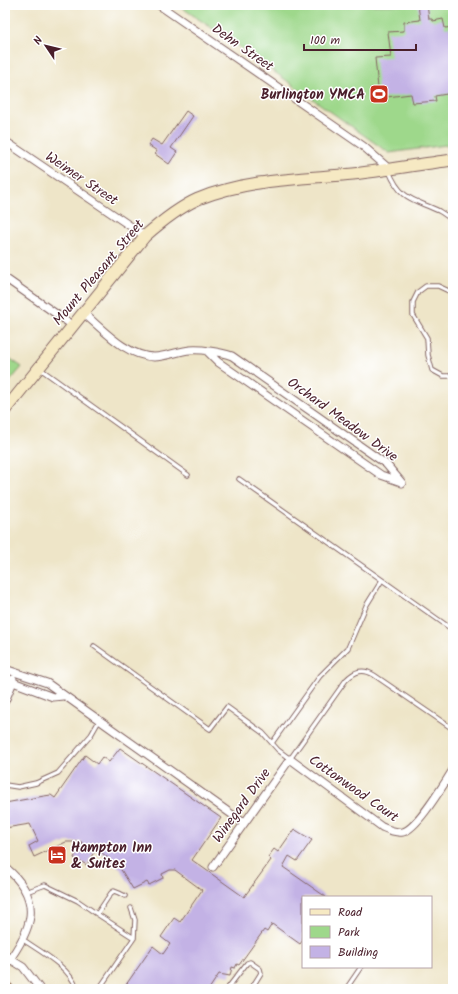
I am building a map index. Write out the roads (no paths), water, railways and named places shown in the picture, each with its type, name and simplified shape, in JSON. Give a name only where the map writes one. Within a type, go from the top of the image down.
[{"type":"main road","name":"Mount Pleasant Street","points":[[5,410],[82,312],[145,236],[162,220],[176,211],[197,200],[243,186],[268,182],[355,174],[388,168],[453,160]]},
{"type":"street","name":"Dehn Street","points":[[159,5],[363,146],[388,168]]},
{"type":"street","name":"Weimer Street","points":[[5,141],[145,236]]},
{"type":"street","points":[[5,278],[72,325]]},
{"type":"street","name":"Orchard Meadow Drive","points":[[82,312],[121,345],[136,353],[154,357],[191,350],[206,351],[219,352],[232,356],[386,464],[402,482],[380,475],[218,362],[206,351]]},
{"type":"street","points":[[5,668],[47,683],[63,696],[244,823]]},
{"type":"street","points":[[14,671],[5,679],[53,697],[63,696]]},
{"type":"street","points":[[5,700],[13,682],[14,671]]},
{"type":"street","name":"Winegard Drive","points":[[212,867],[290,759]]},
{"type":"street","name":"Cottonwood Court","points":[[290,759],[382,827],[393,832],[404,832],[417,822],[453,770]]},
{"type":"street","points":[[5,867],[16,876],[26,892],[30,902],[31,913],[27,932],[8,957],[5,966]]},
{"type":"street","points":[[8,957],[23,968],[40,989]]},
{"type":"lane","points":[[388,168],[394,182],[400,191],[408,198],[439,211],[453,220]]},
{"type":"lane","points":[[453,293],[438,286],[426,286],[418,292],[413,302],[413,315],[427,338],[428,355],[432,370],[443,376],[453,376]]},
{"type":"lane","points":[[39,368],[188,474]]},
{"type":"lane","points":[[240,479],[453,630]]},
{"type":"lane","points":[[272,743],[320,676],[348,648],[366,606],[382,580]]},
{"type":"lane","points":[[94,646],[210,729],[227,707],[263,733],[278,750],[290,759],[346,680],[358,671],[366,671],[374,675],[453,729]]},
{"type":"lane","points":[[5,785],[18,788],[36,783],[58,773],[78,752],[91,735],[99,721]]},
{"type":"lane","points":[[26,892],[44,885],[78,901],[134,938]]},
{"type":"lane","points":[[97,914],[111,893],[114,891],[120,892],[125,896]]},
{"type":"lane","points":[[99,989],[134,938],[135,920],[131,908]]},
{"type":"lane","points":[[22,939],[66,970],[77,989]]},
{"type":"lane","points":[[227,989],[247,963],[250,962],[260,969],[261,973],[251,989]]},
{"type":"lane","points":[[346,989],[360,968]]},
{"type":"place","name":"Burlington YMCA","points":[[379,94]]},
{"type":"place","name":"Hampton Inn & Suites","points":[[57,855]]}]
